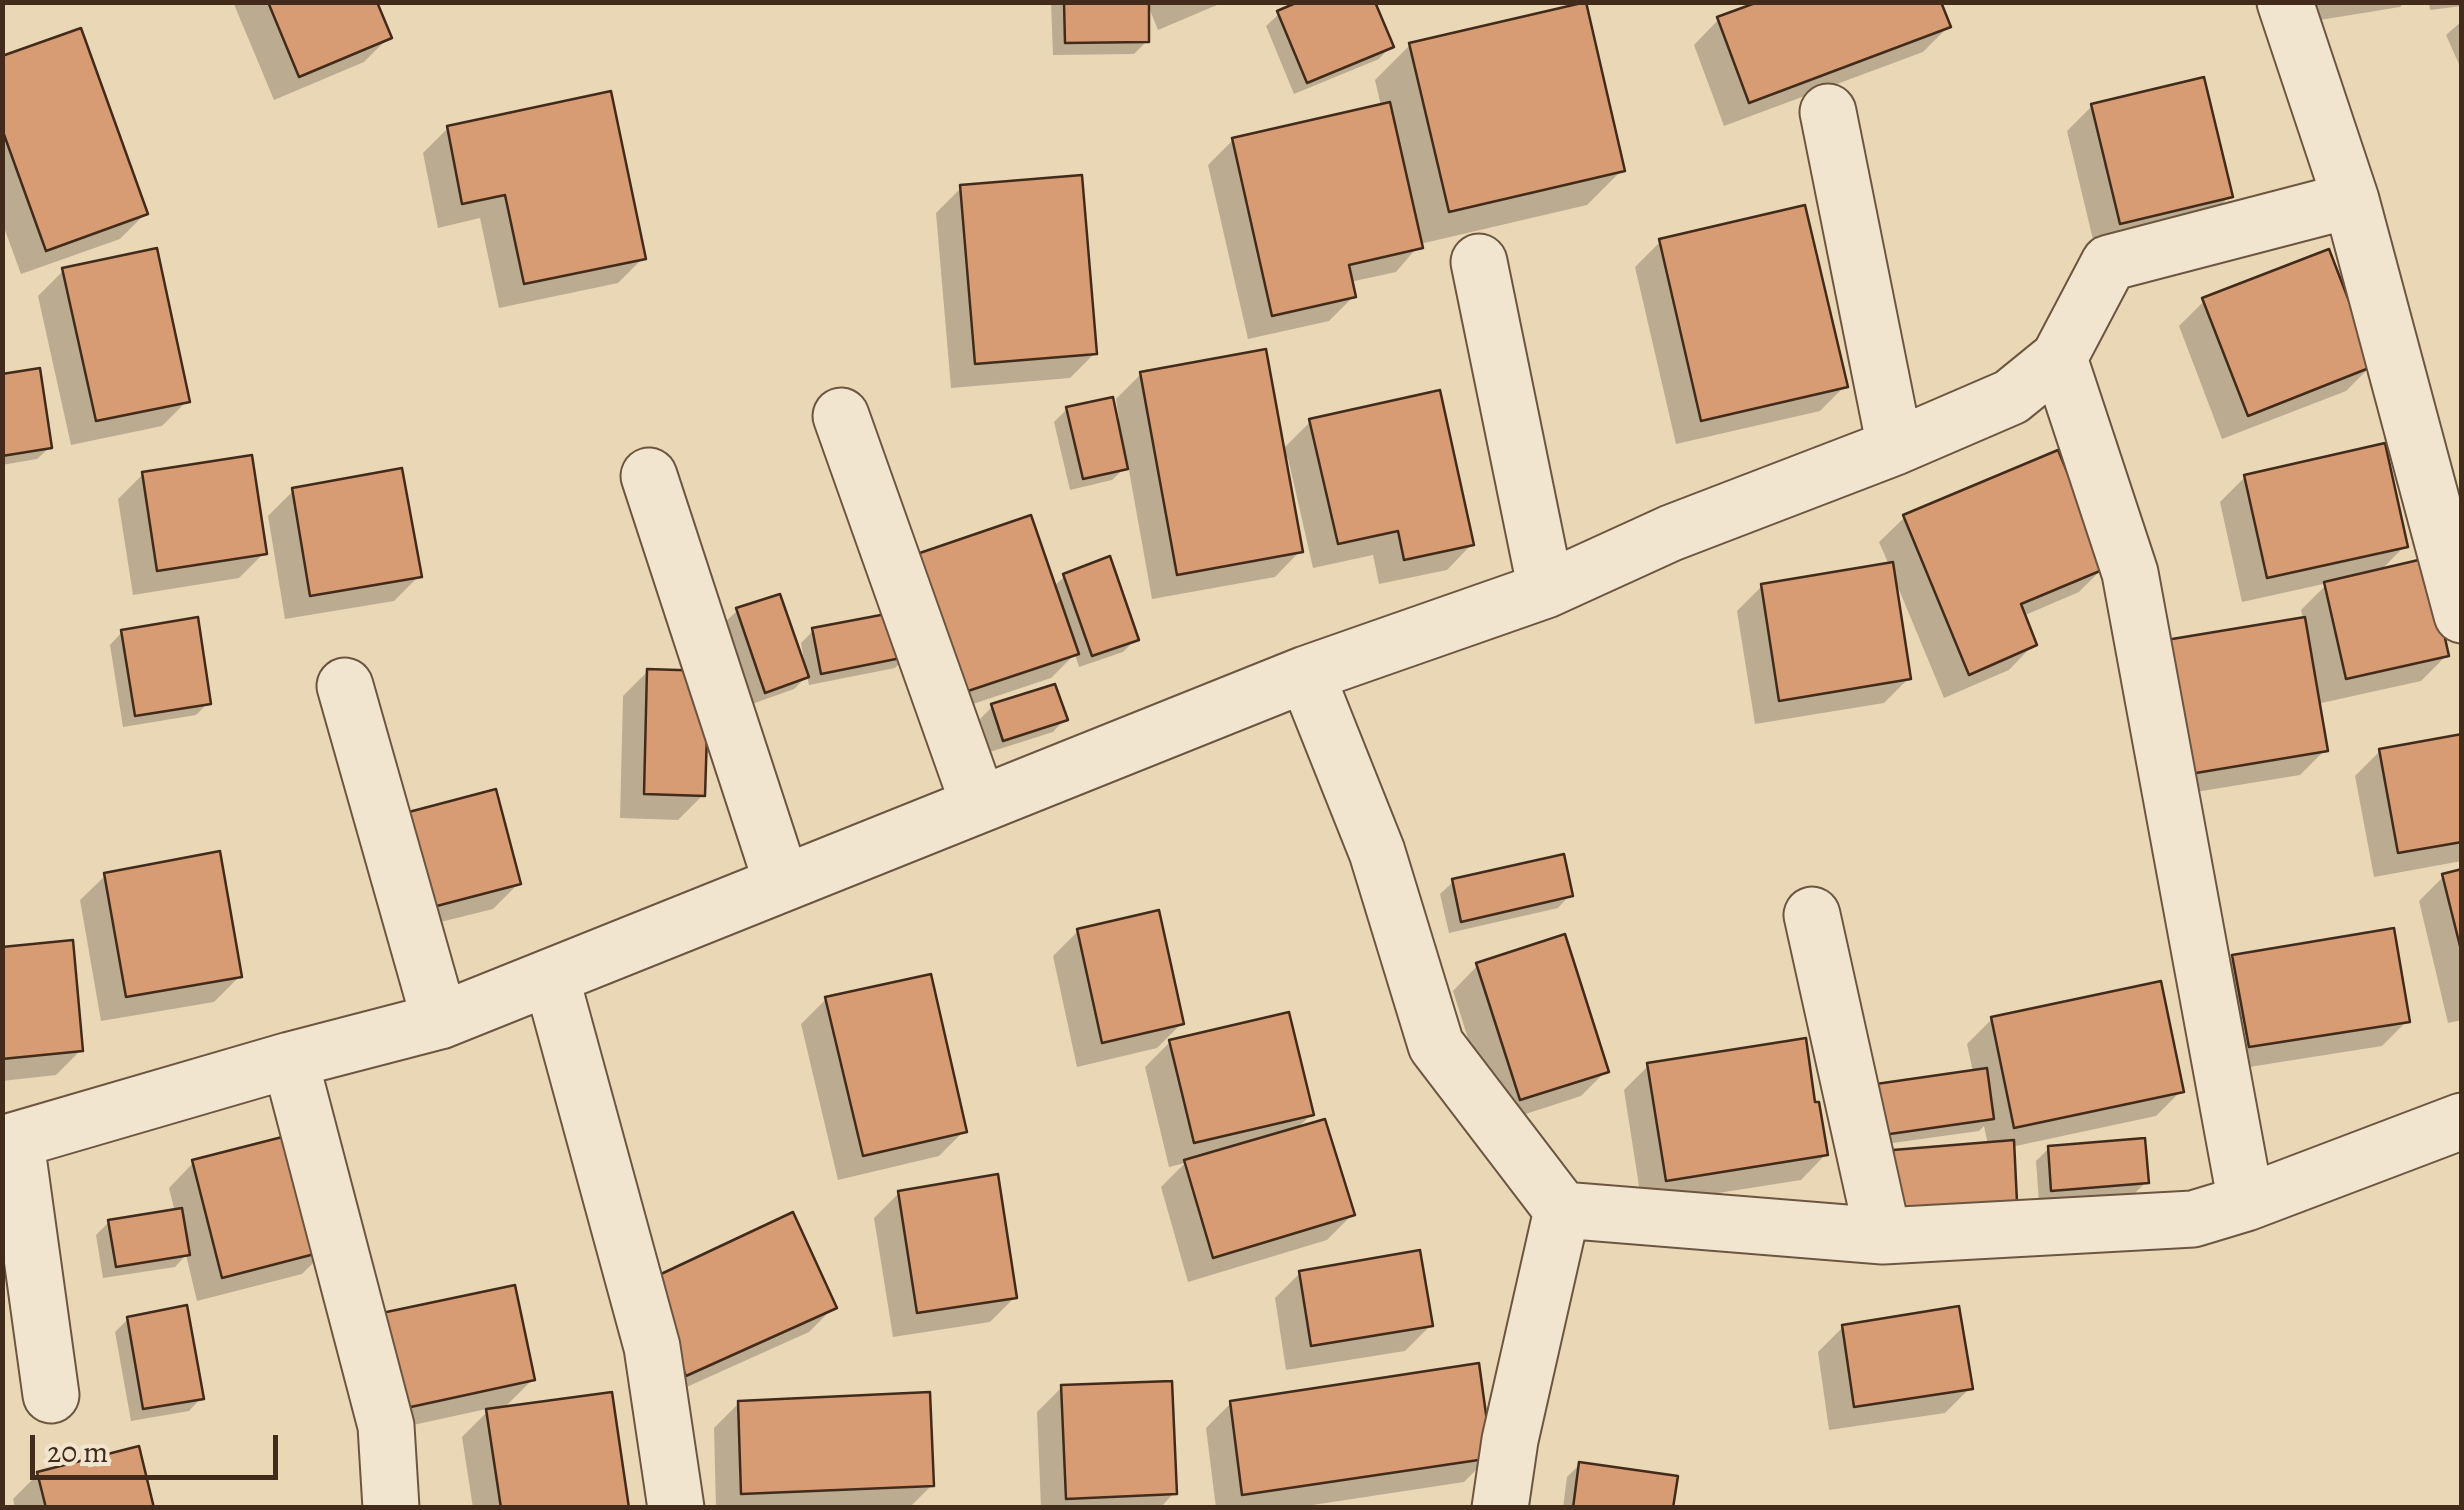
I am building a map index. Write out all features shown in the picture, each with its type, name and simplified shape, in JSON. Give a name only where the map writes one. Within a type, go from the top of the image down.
[{"type":"street","points":[[2285,2],[2350,200],[2462,615]]},
{"type":"street","points":[[1828,112],[1896,447]]},
{"type":"street","points":[[52,1396],[9,1143],[290,1060],[440,1021],[1306,674],[1546,590],[1671,533],[1896,447],[2011,396],[2060,358],[2109,262],[2350,200]]},
{"type":"street","points":[[1479,262],[1546,590]]},
{"type":"street","points":[[2060,358],[2130,573],[2246,1203]]},
{"type":"street","points":[[840,416],[979,805]]},
{"type":"street","points":[[649,476],[782,884]]},
{"type":"street","points":[[1306,674],[1377,852],[1436,1044],[1562,1210],[1883,1236],[2193,1219],[2462,1122]]},
{"type":"street","points":[[345,686],[440,1021]]},
{"type":"street","points":[[1812,914],[1883,1236]]},
{"type":"street","points":[[551,977],[652,1346],[676,1508]]},
{"type":"street","points":[[290,1060],[386,1426],[391,1508]]},
{"type":"street","points":[[1500,1508],[1510,1440],[1562,1210]]},
{"type":"building","points":[[268,2],[377,2],[392,38],[299,77]]},
{"type":"building","points":[[1064,2],[1149,2],[1149,42],[1065,43]]},
{"type":"building","points":[[1298,2],[1375,2],[1394,47],[1307,83],[1277,11]]},
{"type":"building","points":[[1586,2],[1625,171],[1449,212],[1409,43]]},
{"type":"building","points":[[1758,2],[1941,2],[1951,27],[1749,103],[1717,17]]},
{"type":"building","points":[[81,28],[148,214],[46,251],[2,129],[2,56]]},
{"type":"building","points":[[2204,77],[2233,197],[2120,224],[2091,104]]},
{"type":"building","points":[[611,91],[646,259],[524,284],[505,195],[462,204],[447,126]]},
{"type":"building","points":[[1390,102],[1423,248],[1349,265],[1356,297],[1272,316],[1232,138]]},
{"type":"building","points":[[1082,175],[1097,354],[975,364],[960,185]]},
{"type":"building","points":[[1805,205],[1848,387],[1701,421],[1659,239]]},
{"type":"building","points":[[157,248],[190,402],[96,421],[62,268]]},
{"type":"building","points":[[2329,249],[2374,366],[2248,416],[2202,298]]},
{"type":"building","points":[[1266,349],[1303,552],[1177,575],[1140,372]]},
{"type":"building","points":[[40,368],[52,448],[2,456],[2,374]]},
{"type":"building","points":[[1440,390],[1474,545],[1404,560],[1398,531],[1338,544],[1309,419]]},
{"type":"building","points":[[1113,397],[1128,469],[1083,479],[1066,407]]},
{"type":"building","points":[[2385,443],[2408,547],[2267,578],[2244,475]]},
{"type":"building","points":[[2058,450],[2107,568],[2021,604],[2037,645],[1969,675],[1903,515]]},
{"type":"building","points":[[252,455],[267,554],[157,571],[142,472]]},
{"type":"building","points":[[402,468],[422,577],[310,596],[292,488]]},
{"type":"building","points":[[1031,515],[1079,654],[959,694],[911,556]]},
{"type":"building","points":[[1110,556],[1139,640],[1092,656],[1063,574]]},
{"type":"building","points":[[2427,558],[2449,656],[2346,679],[2324,582]]},
{"type":"building","points":[[1893,562],[1911,679],[1779,701],[1761,584]]},
{"type":"building","points":[[780,594],[809,677],[765,693],[736,608]]},
{"type":"building","points":[[902,611],[911,656],[821,674],[812,628]]},
{"type":"building","points":[[198,617],[211,704],[135,716],[121,630]]},
{"type":"building","points":[[2305,617],[2328,751],[2184,775],[2160,641]]},
{"type":"building","points":[[647,669],[709,671],[705,796],[644,794]]},
{"type":"building","points":[[1055,684],[1068,720],[1003,741],[991,704]]},
{"type":"building","points":[[2462,734],[2462,842],[2398,853],[2379,749]]},
{"type":"building","points":[[496,789],[521,884],[429,908],[405,813]]},
{"type":"building","points":[[220,851],[242,977],[126,997],[104,873]]},
{"type":"building","points":[[1564,854],[1573,896],[1461,922],[1452,879]]},
{"type":"building","points":[[2462,869],[2462,954],[2442,874]]},
{"type":"building","points":[[1159,910],[1184,1024],[1102,1043],[1077,929]]},
{"type":"building","points":[[2394,928],[2410,1022],[2249,1047],[2232,955]]},
{"type":"building","points":[[1565,934],[1609,1072],[1520,1100],[1476,963]]},
{"type":"building","points":[[73,940],[83,1051],[2,1059],[2,947]]},
{"type":"building","points":[[931,974],[967,1132],[863,1156],[825,997]]},
{"type":"building","points":[[2161,981],[2184,1092],[2014,1128],[1991,1017]]},
{"type":"building","points":[[1289,1012],[1314,1115],[1194,1143],[1169,1040]]},
{"type":"building","points":[[1806,1038],[1828,1155],[1666,1181],[1647,1063]]},
{"type":"building","points":[[1987,1068],[1994,1119],[1883,1135],[1876,1084]]},
{"type":"building","points":[[1325,1119],[1355,1215],[1213,1258],[1184,1160]]},
{"type":"building","points":[[298,1133],[330,1250],[222,1278],[192,1160]]},
{"type":"building","points":[[2145,1138],[2149,1183],[2051,1191],[2048,1146]]},
{"type":"building","points":[[2014,1140],[2017,1202],[1898,1210],[1893,1150]]},
{"type":"building","points":[[998,1174],[1017,1298],[917,1313],[898,1191]]},
{"type":"building","points":[[182,1208],[190,1255],[116,1267],[108,1220]]},
{"type":"building","points":[[793,1212],[837,1308],[686,1376],[644,1282]]},
{"type":"building","points":[[1420,1250],[1433,1326],[1311,1346],[1299,1271]]},
{"type":"building","points":[[515,1285],[535,1380],[397,1410],[377,1314]]},
{"type":"building","points":[[187,1305],[204,1399],[143,1409],[127,1317]]},
{"type":"building","points":[[1959,1306],[1973,1389],[1854,1407],[1842,1325]]},
{"type":"building","points":[[1479,1363],[1492,1458],[1242,1495],[1230,1401]]},
{"type":"building","points":[[1172,1381],[1177,1494],[1066,1499],[1061,1385]]},
{"type":"building","points":[[612,1392],[629,1508],[501,1508],[486,1409]]},
{"type":"building","points":[[930,1392],[934,1486],[741,1494],[738,1401]]},
{"type":"building","points":[[139,1446],[154,1508],[46,1508],[37,1472]]},
{"type":"building","points":[[1579,1462],[1678,1476],[1673,1508],[1573,1508]]}]
